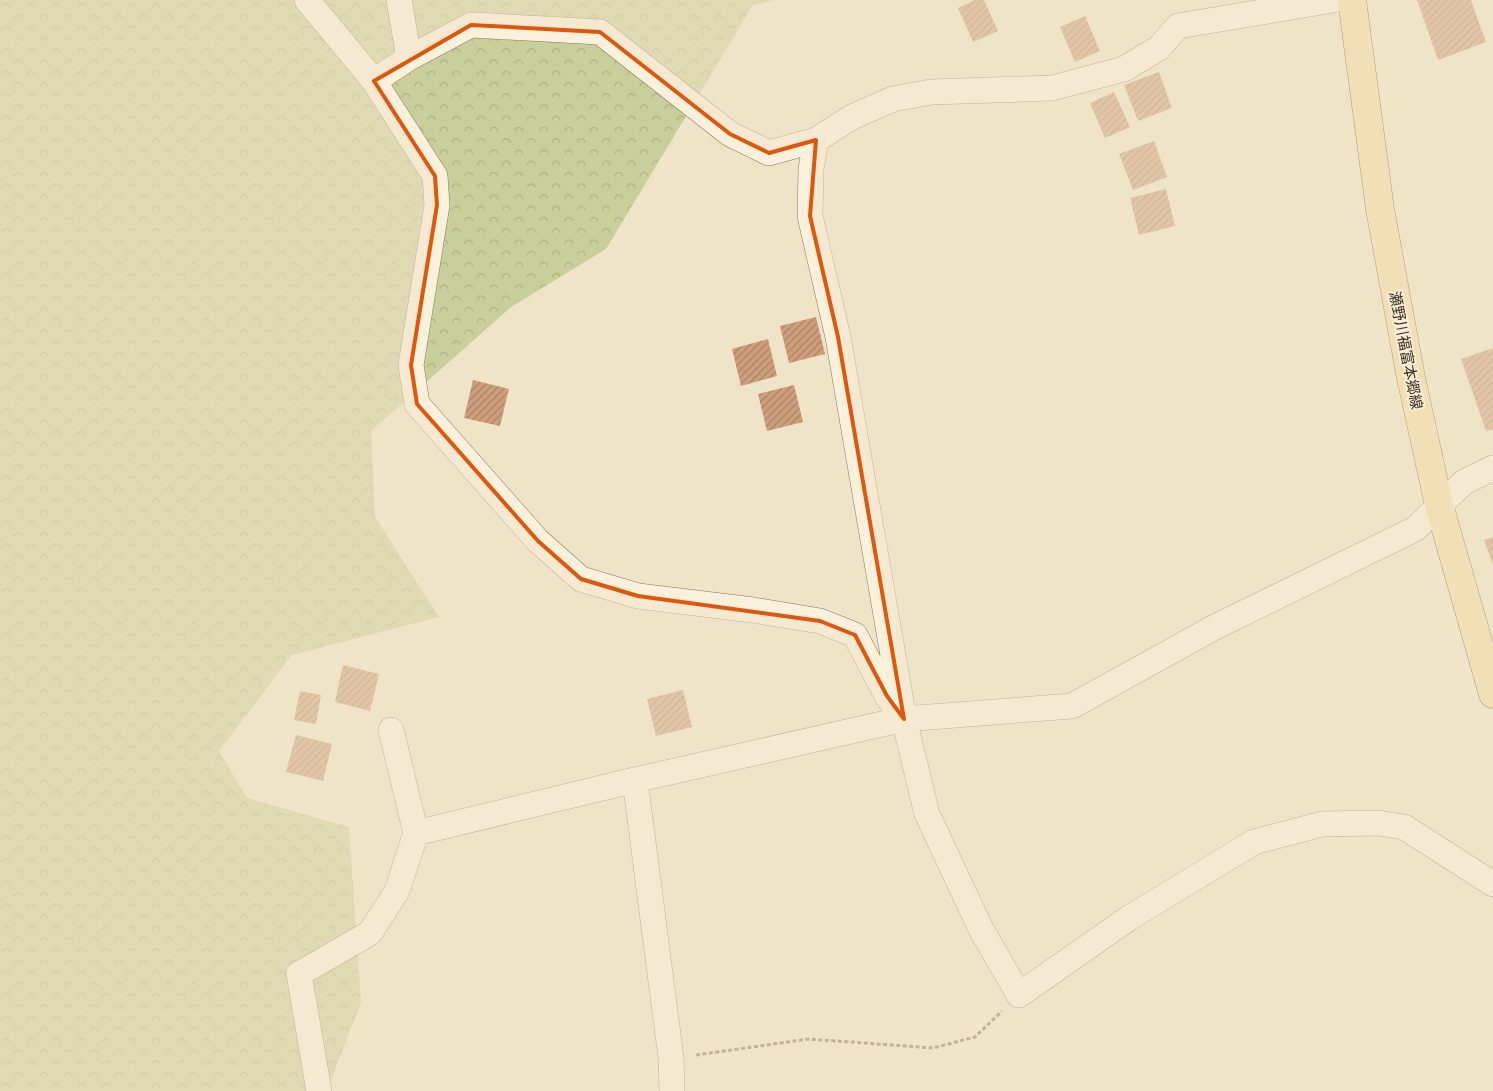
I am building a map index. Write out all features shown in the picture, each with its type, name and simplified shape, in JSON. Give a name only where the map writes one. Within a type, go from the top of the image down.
[{"type":"main road","name":"瀬野川福富本郷線","points":[[1352,0],[1380,209],[1411,378],[1439,505],[1493,694]]},
{"type":"street","points":[[307,0],[374,81],[435,176],[437,205],[411,364],[417,404],[538,541],[581,579],[638,596],[753,610],[820,621],[855,635],[887,696],[904,719]]},
{"type":"street","points":[[399,0],[409,58]]},
{"type":"street","points":[[374,81],[409,58],[471,26],[600,32],[730,134],[769,153],[816,140],[852,117],[893,99],[931,92],[1052,88],[1124,69],[1159,48],[1178,26],[1333,0]]},
{"type":"street","points":[[816,140],[811,169],[810,216],[838,337],[904,719],[927,814],[981,929],[1019,995],[1129,918],[1254,842],[1322,824],[1378,823],[1404,827],[1493,884]]},
{"type":"street","points":[[416,833],[635,780],[904,719],[1072,706],[1215,627],[1415,529],[1464,482],[1493,468]]},
{"type":"street","points":[[319,1091],[299,974],[370,933],[397,891],[416,833],[391,730]]},
{"type":"street","points":[[635,780],[671,1058],[672,1091]]},
{"type":"path","points":[[671,1058],[809,1040],[933,1048],[976,1037],[1019,995]]},
{"type":"highlighted area","points":[[471,25],[600,32],[730,134],[769,153],[816,140],[810,216],[838,337],[904,719],[887,696],[855,635],[820,621],[638,596],[581,579],[538,541],[417,404],[411,365],[437,205],[435,176],[374,81]]},
{"type":"green space","points":[[0,0],[774,0],[753,5],[606,249],[511,307],[371,431],[375,517],[439,617],[292,655],[219,751],[247,798],[349,827],[361,1002],[327,1091],[0,1091]]},
{"type":"building","points":[[975,0],[984,0],[998,31],[973,42],[958,8]]},
{"type":"building","points":[[1417,0],[1471,0],[1486,42],[1438,60]]},
{"type":"building","points":[[1085,16],[1100,51],[1075,62],[1060,27]]},
{"type":"building","points":[[1159,72],[1172,108],[1138,121],[1124,85]]},
{"type":"building","points":[[1114,92],[1130,127],[1105,138],[1090,103]]},
{"type":"building","points":[[1154,141],[1167,177],[1133,190],[1119,154]]},
{"type":"building","points":[[1166,189],[1175,226],[1139,235],[1130,198]]},
{"type":"building","points":[[816,317],[825,354],[789,363],[780,326]]},
{"type":"building","points":[[768,339],[777,376],[741,386],[732,349]]},
{"type":"building","points":[[1493,348],[1493,429],[1486,431],[1461,359]]},
{"type":"building","points":[[473,380],[509,389],[500,426],[464,418]]},
{"type":"building","points":[[794,385],[803,422],[767,431],[758,394]]},
{"type":"building","points":[[1493,537],[1493,565],[1484,540]]},
{"type":"building","points":[[343,665],[379,674],[370,711],[335,702]]},
{"type":"building","points":[[683,690],[692,727],[656,736],[647,699]]},
{"type":"building","points":[[300,691],[321,695],[316,724],[294,720]]},
{"type":"building","points":[[296,735],[332,744],[323,781],[286,772]]}]
